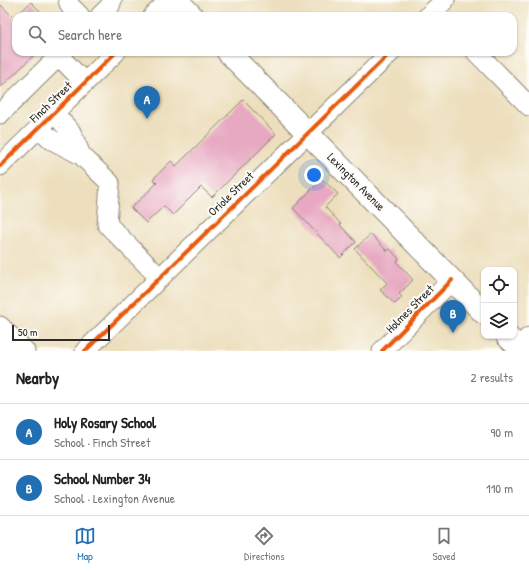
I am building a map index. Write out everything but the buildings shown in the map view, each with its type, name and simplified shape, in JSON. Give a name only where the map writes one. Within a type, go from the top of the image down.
[{"type":"main road","points":[[177,0],[188,12]]},
{"type":"main road","name":"Lexington Avenue","points":[[232,56],[481,309]]},
{"type":"street","points":[[68,0],[70,6],[76,12]]},
{"type":"street","points":[[104,12],[110,6],[112,0]]},
{"type":"street","points":[[157,12],[169,0]]},
{"type":"street","points":[[0,114],[59,56]]},
{"type":"street","points":[[63,56],[85,83]]},
{"type":"street","name":"Finch Street","points":[[0,166],[112,56]]},
{"type":"street","name":"Oriole Street","points":[[85,351],[387,56]]},
{"type":"street","points":[[480,56],[529,106]]},
{"type":"street","points":[[54,113],[71,132],[81,155]]},
{"type":"street","points":[[39,128],[52,140],[81,155],[110,183],[107,224],[160,278]]},
{"type":"street","name":"Holmes Street","points":[[382,351],[452,280]]},
{"type":"street","points":[[4,337],[25,351]]},
{"type":"cycle path","points":[[0,166],[112,56]]},
{"type":"cycle path","points":[[85,351],[387,56]]},
{"type":"cycle path","points":[[382,351],[452,280]]},
{"type":"place","name":"Holy Rosary School","points":[[147,119]]},
{"type":"place","name":"School Number 34","points":[[453,333]]}]
